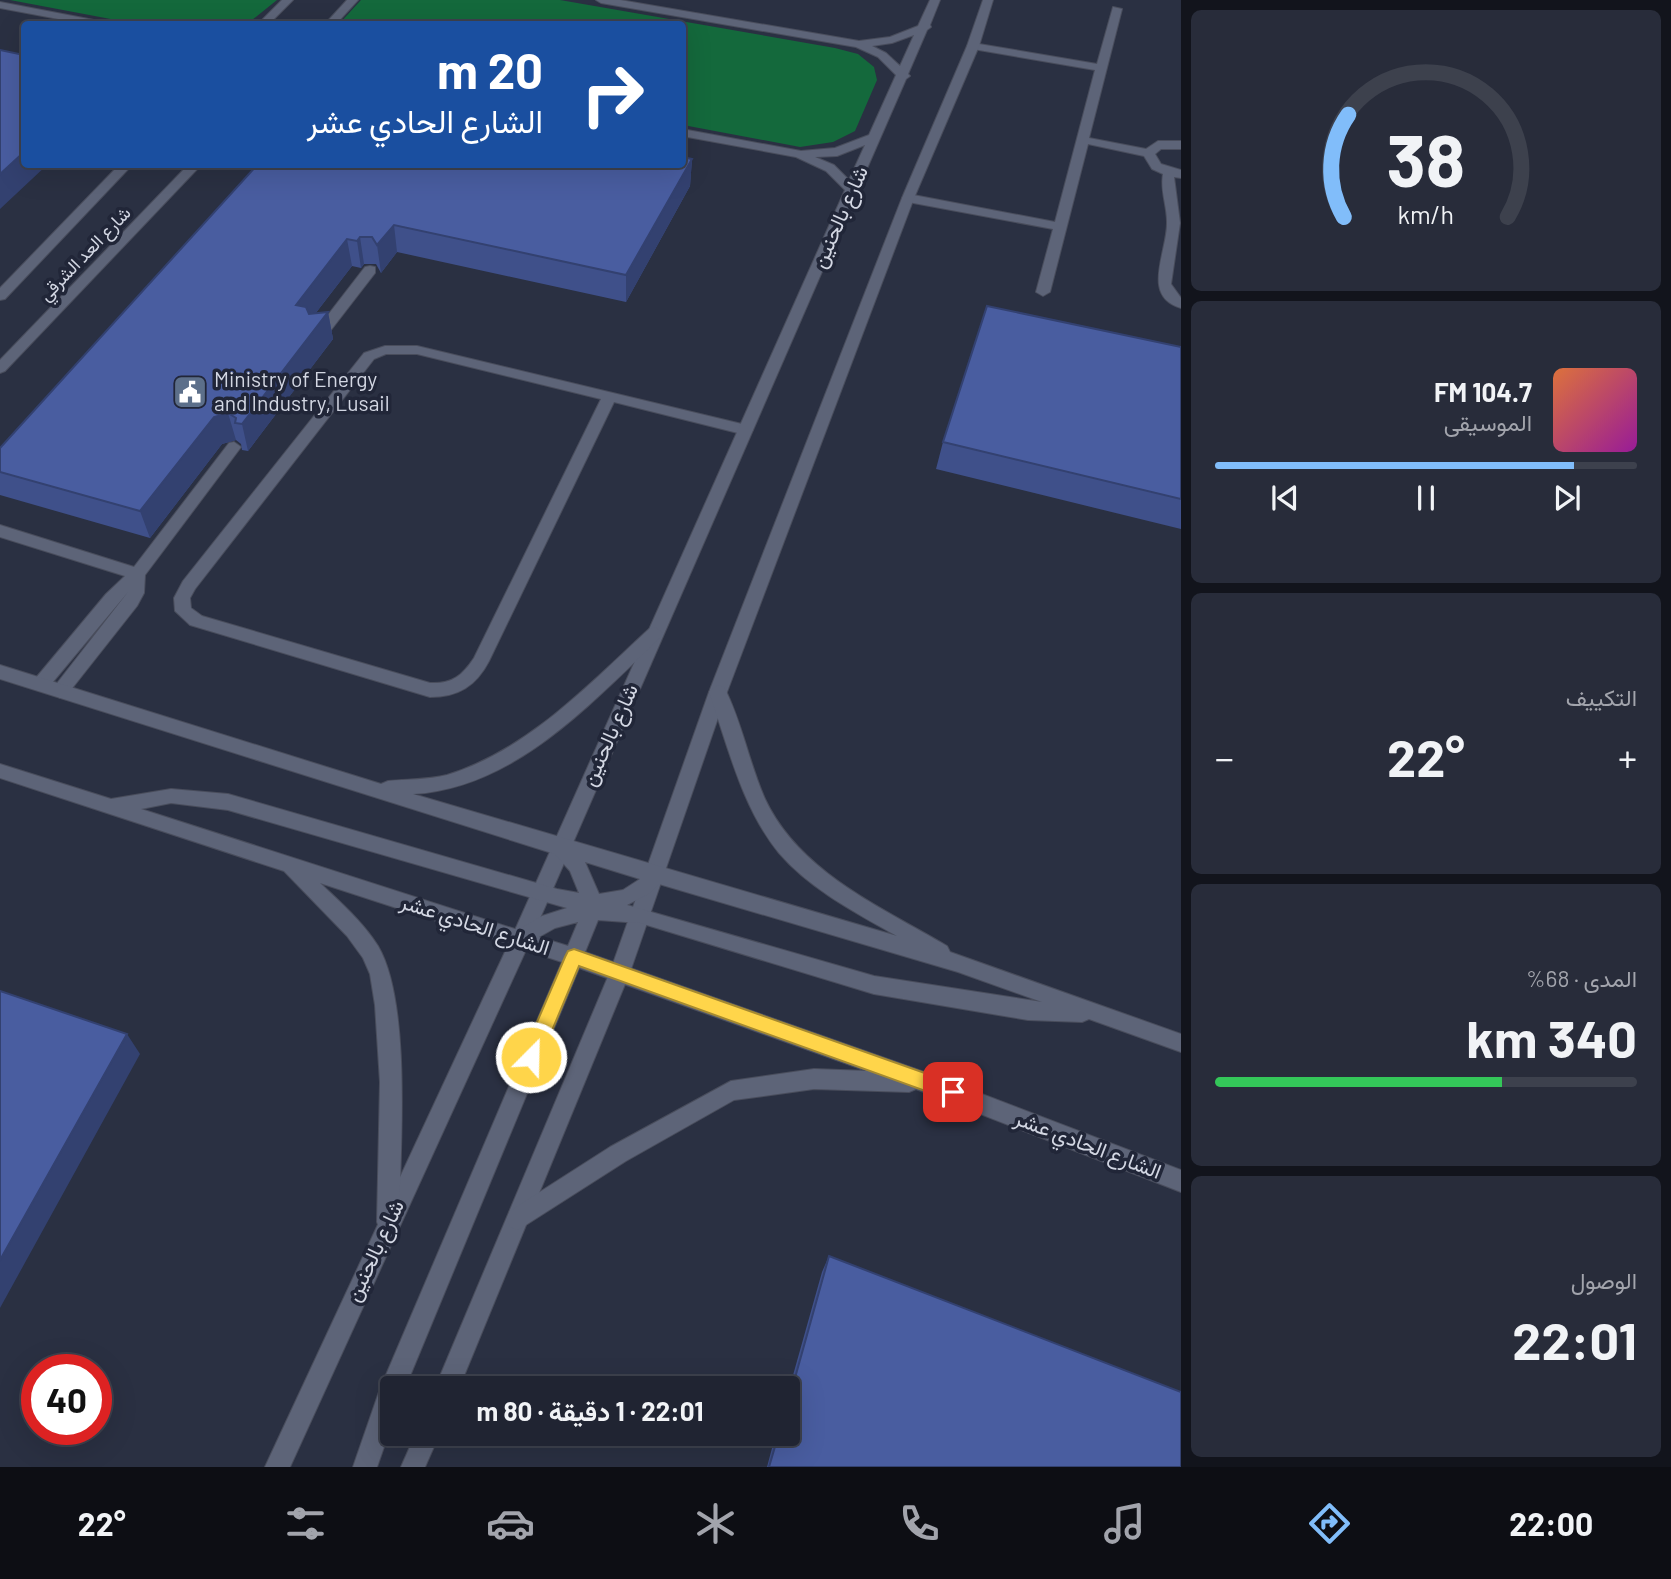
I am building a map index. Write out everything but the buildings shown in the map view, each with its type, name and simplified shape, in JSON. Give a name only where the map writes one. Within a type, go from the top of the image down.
[{"type":"street","points":[[266,21],[288,0]]},
{"type":"street","points":[[333,21],[353,0]]},
{"type":"street","points":[[601,0],[859,44],[882,55],[904,76]]},
{"type":"street","name":"شارع بالحنين","points":[[276,1467],[521,939],[559,847],[926,27],[935,0]]},
{"type":"street","points":[[452,1376],[620,972],[718,692],[908,198],[973,46],[988,0]]},
{"type":"street","points":[[0,5],[83,21]]},
{"type":"street","points":[[1043,292],[1117,9]]},
{"type":"street","points":[[859,44],[892,40],[926,27]]},
{"type":"street","points":[[973,46],[1102,68]]},
{"type":"street","points":[[686,133],[799,154],[838,152],[876,137]]},
{"type":"street","points":[[1083,140],[1149,153]]},
{"type":"street","points":[[1149,153],[1158,145],[1180,142]]},
{"type":"street","points":[[1149,153],[1153,164],[1175,173],[1167,184],[1174,223],[1164,284],[1169,295],[1181,304]]},
{"type":"street","points":[[799,154],[830,168],[852,190]]},
{"type":"street","name":"شارع العد الشرقي","points":[[0,296],[123,168]]},
{"type":"street","name":"شارع العد الشرقي","points":[[0,369],[192,168]]},
{"type":"street","points":[[908,198],[1060,227]]},
{"type":"street","points":[[319,336],[370,270]]},
{"type":"street","points":[[609,397],[481,661],[467,683],[449,691],[430,690],[196,621],[183,611],[183,598],[189,585],[369,356],[385,350],[417,350],[746,430]]},
{"type":"street","points":[[41,684],[112,598],[137,574],[234,447]]},
{"type":"street","points":[[0,531],[137,574]]},
{"type":"street","points":[[60,691],[131,602],[137,574]]},
{"type":"street","points":[[380,789],[444,783],[509,758],[555,726],[655,633]]},
{"type":"street","points":[[0,672],[559,847],[957,963],[1181,1043]]},
{"type":"street","points":[[718,692],[758,799],[775,834],[795,855],[836,887],[957,963]]},
{"type":"street","name":"الشارع الحادي عشر","points":[[0,771],[620,972],[927,1083],[1181,1181]]},
{"type":"street","points":[[111,807],[170,796],[228,802],[592,908],[640,915],[874,985],[1028,1011],[1100,1013]]},
{"type":"street","points":[[397,1376],[574,957],[592,908],[582,872],[559,847]]},
{"type":"street","points":[[289,864],[373,955],[384,995],[389,1055],[388,1222]]},
{"type":"street","points":[[521,939],[541,923],[629,897],[656,875]]},
{"type":"street","points":[[518,1219],[618,1154],[731,1091],[814,1079],[927,1083]]},
{"type":"street","points":[[365,1467],[380,1423]]},
{"type":"street","points":[[413,1467],[422,1446]]},
{"type":"green space","points":[[10,0],[277,0],[251,21],[121,21]]},
{"type":"green space","points":[[361,0],[560,0],[680,21],[342,21]]},
{"type":"green space","points":[[686,22],[835,48],[858,54],[874,67],[877,80],[855,131],[833,142],[800,147],[686,126]]},
{"type":"place","name":"Ministry of Energy and Industry, Lusail","points":[[190,392]]},
{"type":"route","points":[[531,1057],[574,957],[953,1092]]}]
